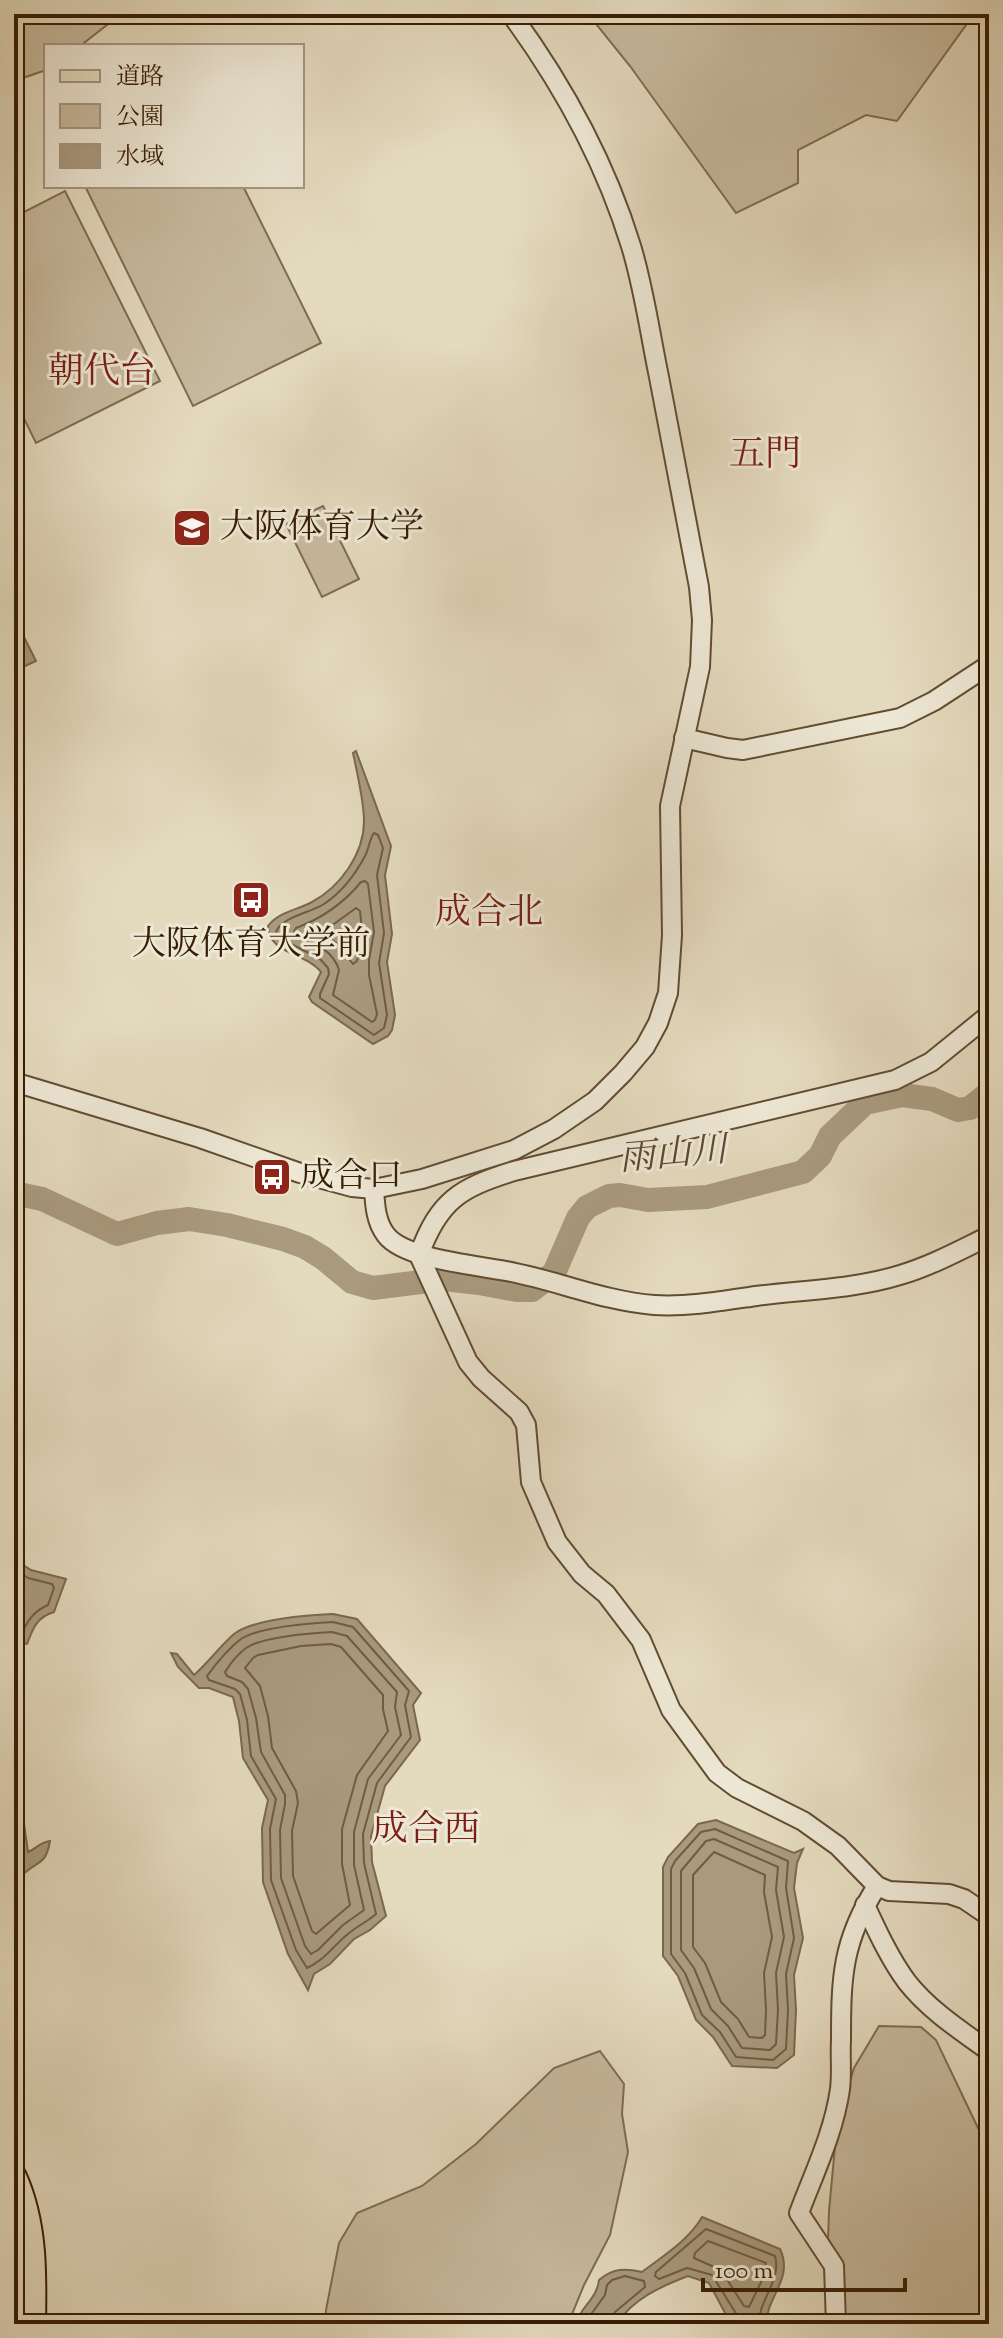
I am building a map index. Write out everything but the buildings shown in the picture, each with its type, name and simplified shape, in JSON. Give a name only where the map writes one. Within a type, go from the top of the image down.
[{"type":"main road","points":[[14,2177],[28,2224],[34,2272],[33,2324]]},
{"type":"main road","points":[[14,2310],[34,2288]]},
{"type":"street","points":[[14,1082],[200,1138],[300,1173],[352,1187],[374,1189],[393,1187],[474,1164],[514,1150],[541,1136],[595,1101],[645,1047],[658,1023],[668,993],[672,935],[670,806],[700,667],[702,620],[699,587],[631,246],[594,149],[573,108],[551,70],[511,14]]},
{"type":"street","points":[[684,738],[743,750],[900,718],[934,701],[989,665]]},
{"type":"street","points":[[989,1015],[931,1062],[895,1080],[488,1179],[465,1190],[448,1203],[429,1227],[419,1255],[468,1362],[519,1412],[526,1425],[531,1482],[557,1542],[582,1574],[606,1594],[641,1640],[671,1710],[717,1773],[737,1788],[803,1821],[838,1846],[877,1886],[889,1891],[949,1894],[964,1899],[989,1916]]},
{"type":"street","points":[[374,1189],[379,1224],[387,1237],[396,1245],[419,1255],[530,1275],[610,1298],[654,1305],[692,1305],[899,1276],[989,1236]]},
{"type":"street","points":[[836,2324],[834,2266],[799,2213],[834,2118],[840,2087],[841,1998],[845,1958],[850,1938],[877,1886]]},
{"type":"street","points":[[865,1905],[881,1939],[907,1981],[949,2023],[989,2051]]},
{"type":"green space","points":[[14,14],[121,14],[83,44],[44,44],[44,71],[14,81]]},
{"type":"green space","points":[[588,14],[974,14],[897,121],[866,115],[798,150],[798,183],[736,213],[630,66]]},
{"type":"green space","points":[[86,188],[244,188],[321,343],[193,406]]},
{"type":"green space","points":[[65,191],[160,381],[36,443],[14,398],[14,217]]},
{"type":"green space","points":[[323,506],[359,579],[322,597],[286,524]]},
{"type":"green space","points":[[879,2026],[921,2027],[936,2040],[989,2151],[989,2324],[829,2324],[826,2299],[829,2211],[837,2125],[854,2068]]},
{"type":"green space","points":[[600,2051],[624,2084],[622,2114],[628,2152],[610,2235],[568,2324],[326,2324],[339,2243],[357,2213],[422,2186],[476,2144],[554,2068]]},
{"type":"water","points":[[19,627],[36,661],[14,671],[14,629]]},
{"type":"water","points":[[356,751],[391,846],[385,875],[392,934],[387,962],[395,1015],[388,1036],[373,1044],[312,1002],[309,997],[321,972],[274,942],[268,926],[282,914],[322,896],[341,878],[355,857],[364,821],[353,753]]},
{"type":"water","points":[[14,1559],[31,1570],[66,1579],[54,1612],[36,1624],[27,1644],[14,1642]]},
{"type":"water","points":[[333,1614],[357,1619],[421,1693],[413,1705],[420,1740],[385,1786],[371,1836],[372,1862],[386,1916],[314,1974],[308,1990],[288,1954],[263,1882],[262,1828],[268,1800],[243,1758],[233,1697],[209,1688],[199,1688],[178,1667],[171,1653],[177,1654],[194,1675],[234,1634],[243,1629],[282,1619]]},
{"type":"water","points":[[14,1805],[23,1817],[28,1852],[50,1841],[45,1857],[14,1886]]},
{"type":"water","points":[[716,1820],[794,1853],[803,1849],[797,1863],[794,1888],[803,1938],[794,1975],[794,2055],[777,2068],[732,2066],[713,2037],[696,2020],[678,1976],[663,1956],[663,1867],[668,1857],[698,1824]]},
{"type":"water","points":[[702,2217],[780,2249],[784,2269],[766,2324],[731,2324],[709,2283],[688,2276],[639,2300],[617,2324],[576,2324],[599,2280],[619,2270],[642,2272],[683,2240]]},
{"type":"waterway","name":"雨山川","points":[[14,1193],[42,1199],[117,1234],[157,1223],[189,1219],[283,1239],[323,1258],[352,1282],[373,1288],[444,1279],[532,1290],[554,1273],[578,1218],[587,1207],[609,1196],[648,1200],[707,1197],[803,1172],[820,1156],[830,1136],[865,1103],[902,1095],[932,1099],[958,1110],[970,1108],[989,1093]]},
{"type":"place","name":"大阪体育大学","points":[[192,528]]},
{"type":"place","name":"大阪体育大学前","points":[[251,900]]},
{"type":"place","name":"成合口","points":[[272,1177]]},
{"type":"district","name":"朝代台","points":[[102,373]]},
{"type":"district","name":"五門","points":[[765,456]]},
{"type":"district","name":"成合北","points":[[489,914]]},
{"type":"district","name":"成合西","points":[[426,1831]]}]
